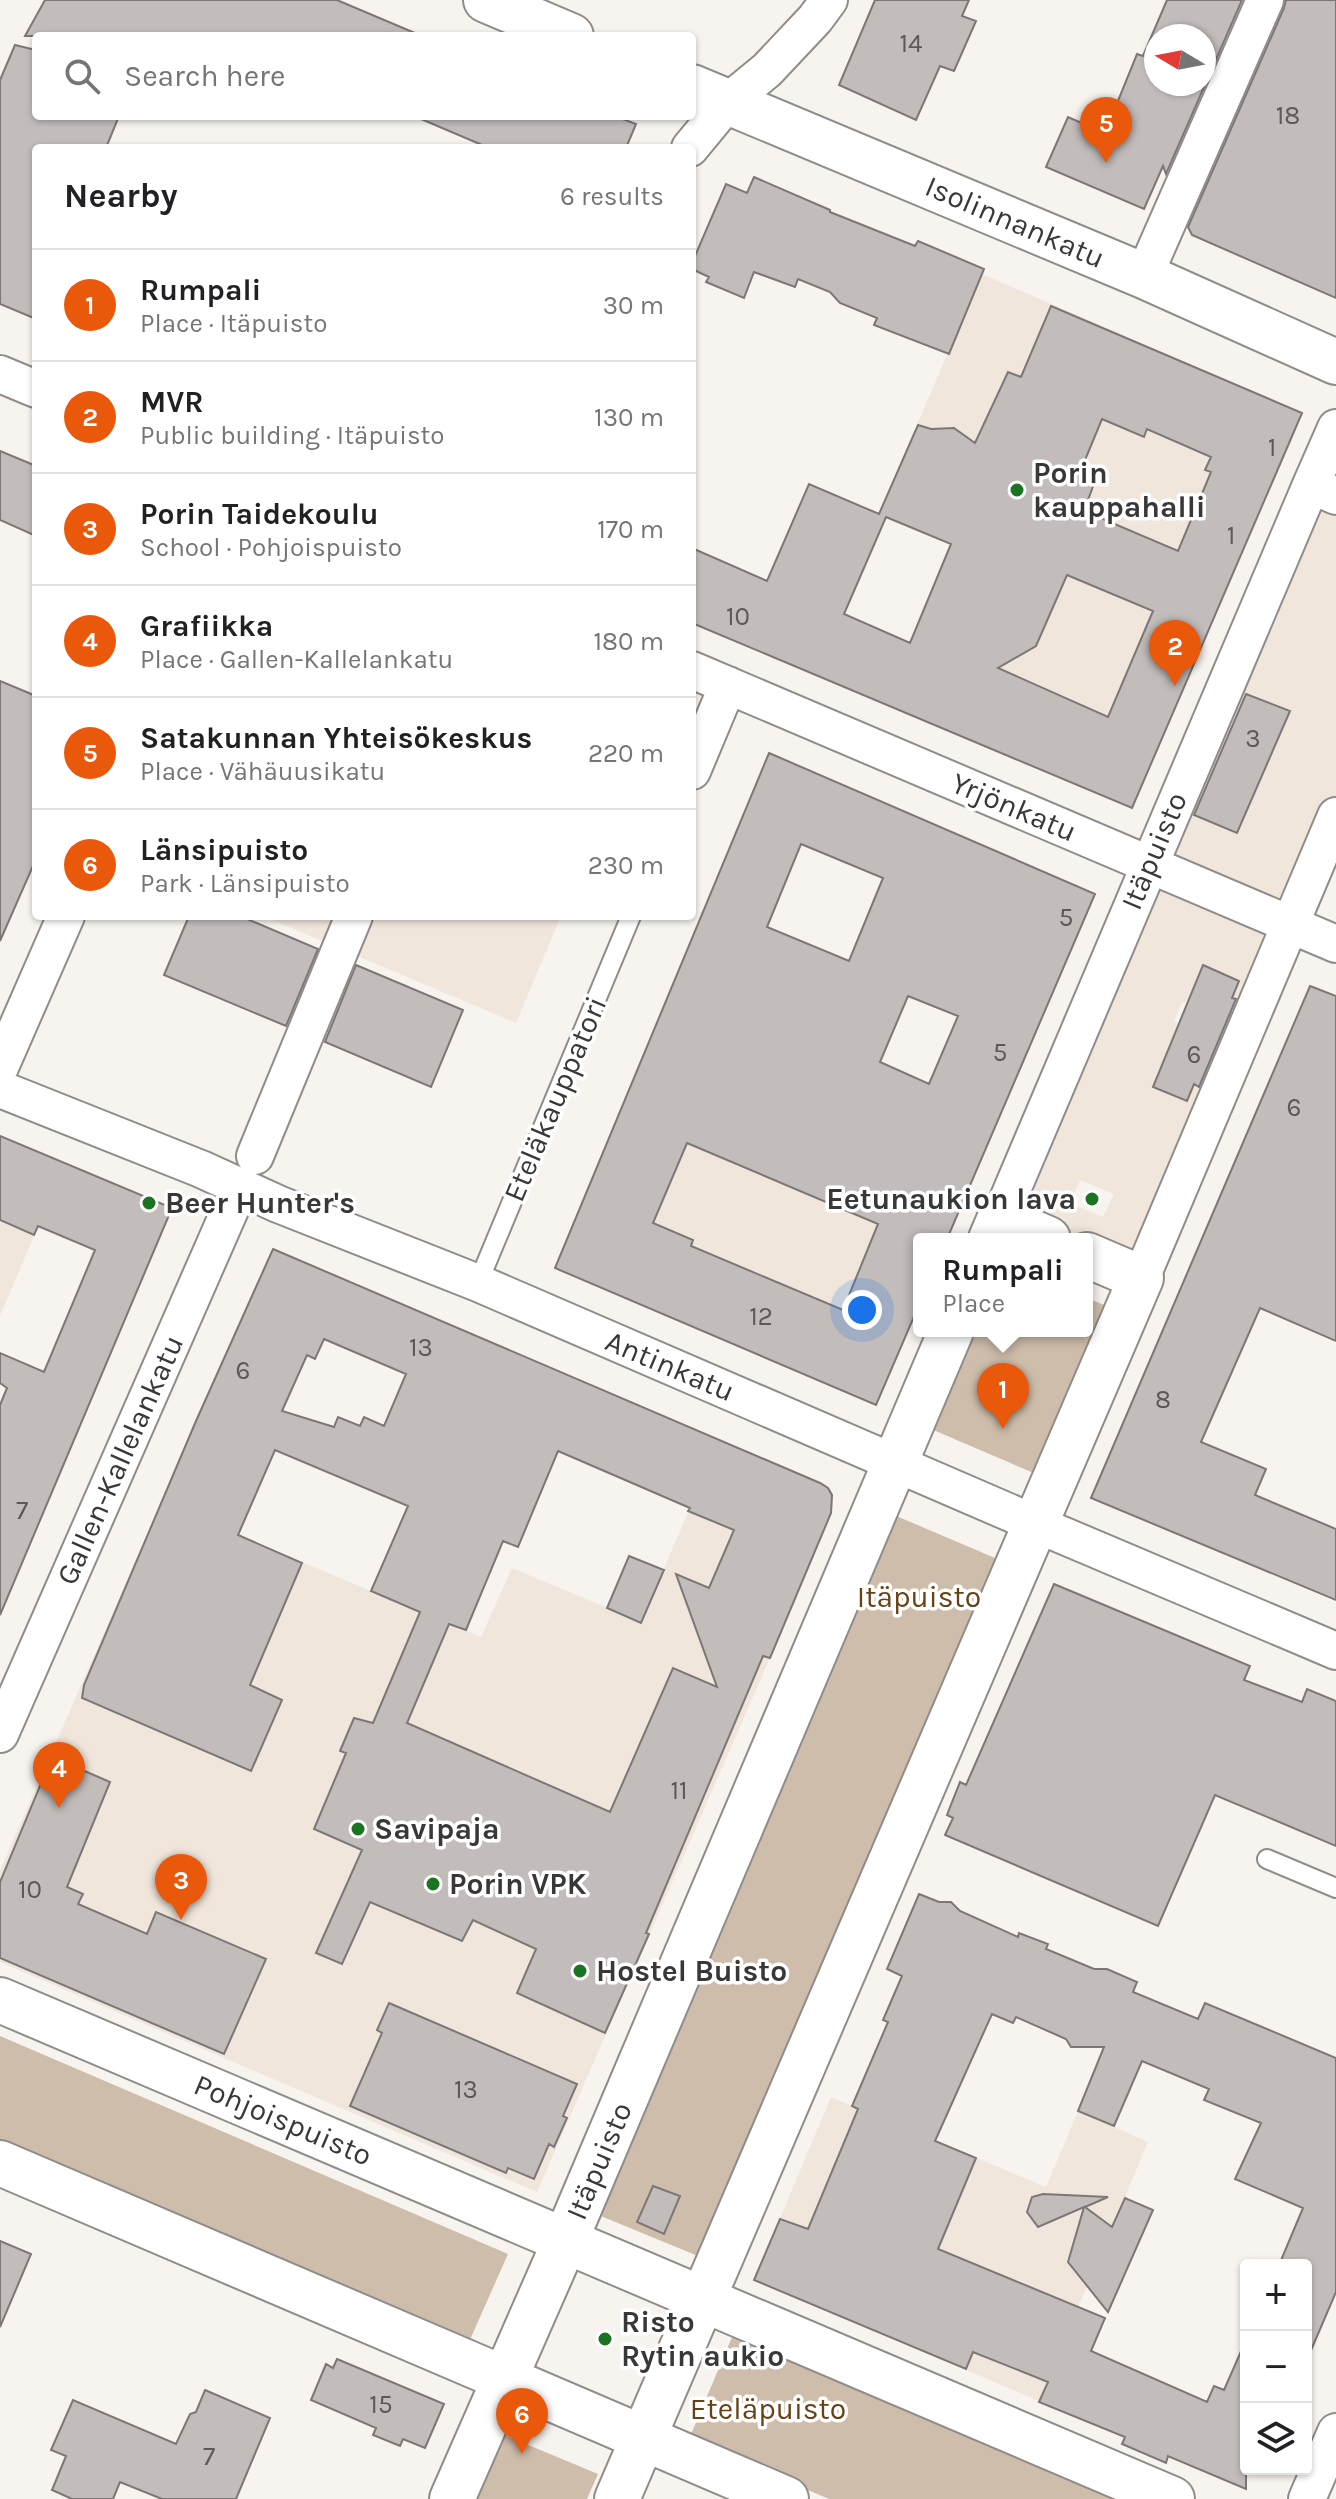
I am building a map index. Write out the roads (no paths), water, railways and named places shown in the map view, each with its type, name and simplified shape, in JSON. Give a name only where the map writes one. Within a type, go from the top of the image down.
[{"type":"street","points":[[486,0],[562,32]]},
{"type":"street","points":[[691,144],[710,94],[767,70],[829,0]]},
{"type":"street","points":[[1144,276],[1265,0]]},
{"type":"street","name":"Isolinnankatu","points":[[710,94],[1144,276],[1336,362]]},
{"type":"street","points":[[0,374],[32,387]]},
{"type":"street","name":"Itäpuisto","points":[[1016,1233],[995,1229],[1149,863],[1323,491],[1336,428]]},
{"type":"street","name":"Yrjönkatu","points":[[696,672],[1336,944]]},
{"type":"street","points":[[696,761],[728,685]]},
{"type":"street","points":[[617,2499],[1336,816]]},
{"type":"street","points":[[0,1067],[64,920]]},
{"type":"street","name":"Gallen-Kallelankatu","points":[[0,1734],[247,1172],[352,920]]},
{"type":"street","name":"Antinkatu","points":[[0,1089],[247,1172],[478,1283],[1336,1651]]},
{"type":"street","points":[[1093,1258],[1141,1278]]},
{"type":"street","name":"Itäpuisto","points":[[452,2499],[566,2239],[948,1337]]},
{"type":"street","name":"Pohjoispuisto","points":[[0,2000],[704,2299]]},
{"type":"street","points":[[0,2163],[786,2499]]},
{"type":"street","points":[[704,2299],[1172,2499]]},
{"type":"street","points":[[1307,2499],[1336,2432]]},
{"type":"lane","name":"Eteläkauppatori","points":[[478,1283],[629,920]]},
{"type":"lane","points":[[1267,1859],[1336,1888]]},
{"type":"place","name":"Satakunnan Yhteisökeskus","points":[[1106,163]]},
{"type":"place","name":"Porin kauppahalli","points":[[1017,490]]},
{"type":"place","name":"MVR","points":[[1175,686]]},
{"type":"place","name":"Eetunaukion lava","points":[[1092,1199]]},
{"type":"place","name":"Beer Hunter's","points":[[149,1203]]},
{"type":"place","name":"Rumpali","points":[[1003,1429]]},
{"type":"place","name":"Grafiikka","points":[[59,1808]]},
{"type":"place","name":"Savipaja","points":[[358,1829]]},
{"type":"place","name":"Porin VPK","points":[[433,1884]]},
{"type":"place","name":"Porin Taidekoulu","points":[[181,1920]]},
{"type":"place","name":"Hostel Buisto","points":[[580,1971]]},
{"type":"place","name":"Risto Rytin aukio","points":[[605,2339]]},
{"type":"place","name":"Länsipuisto","points":[[522,2454]]},
{"type":"park label","name":"Eteläpuisto","points":[[768,2409]]}]
